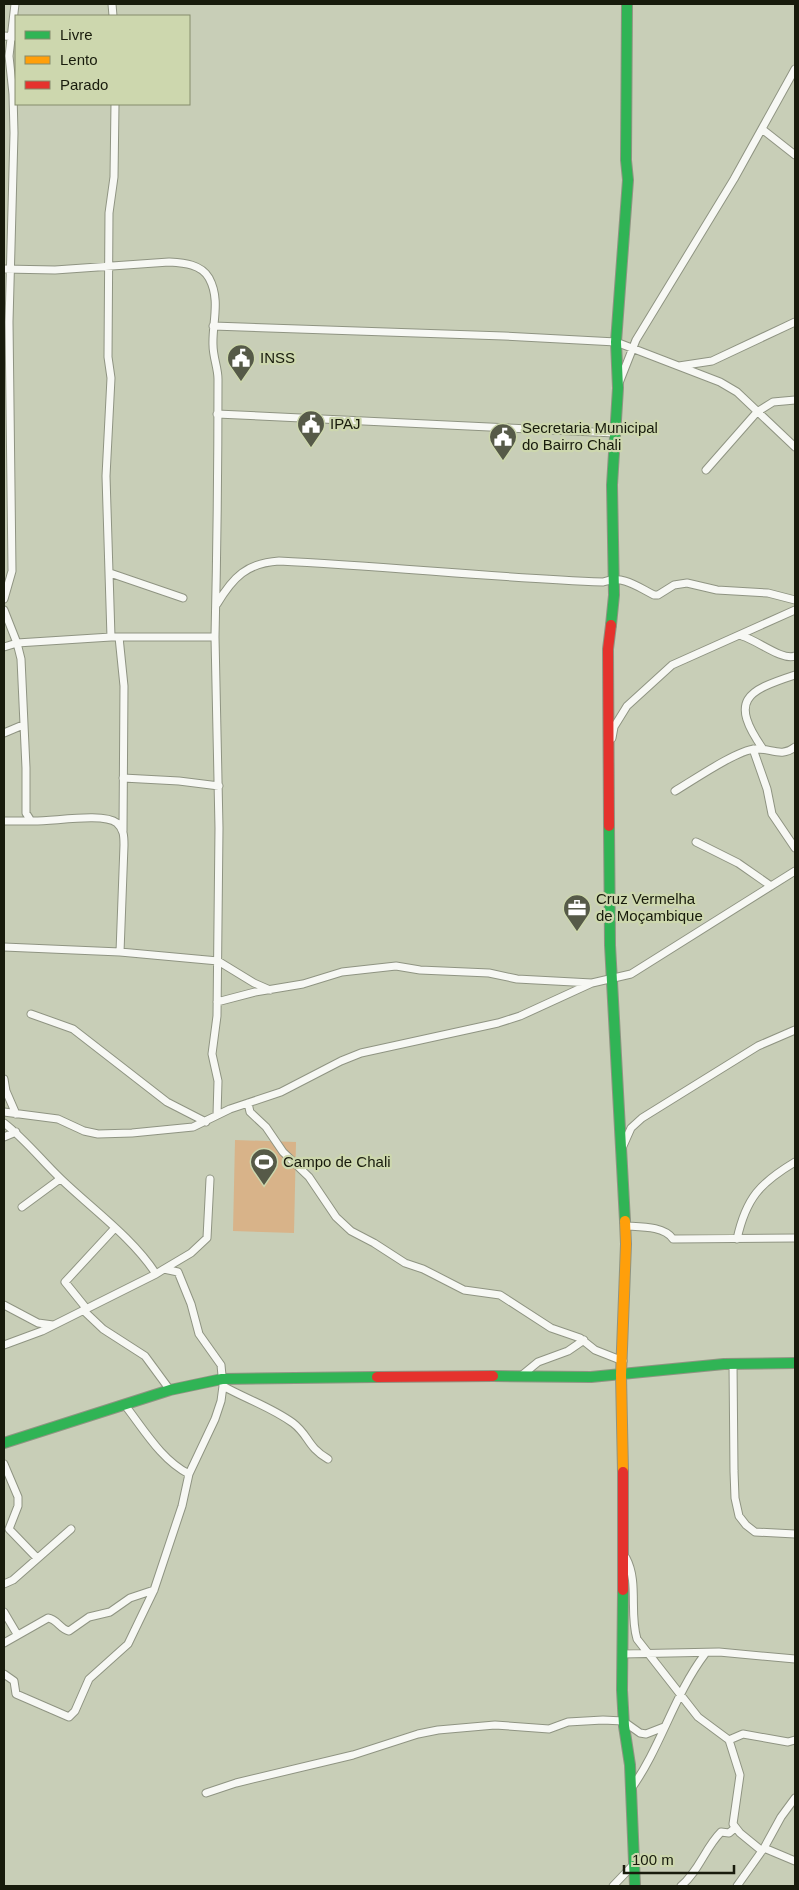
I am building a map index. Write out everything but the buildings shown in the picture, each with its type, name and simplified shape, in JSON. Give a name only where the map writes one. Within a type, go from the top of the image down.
[{"type":"street","points":[[4,599],[12,571],[6,322],[14,133],[13,94],[9,56],[15,4]]},
{"type":"street","points":[[628,4],[626,160],[628,180],[616,342],[618,388],[612,484],[614,614],[608,649],[611,978],[625,1226],[622,1375],[623,1721],[629,1753],[635,1886]]},
{"type":"street","points":[[618,388],[633,348],[795,69]]},
{"type":"street","points":[[115,105],[114,177],[109,213],[108,357],[111,378],[106,482],[115,637],[124,686],[124,832],[120,952]]},
{"type":"street","points":[[762,128],[795,155]]},
{"type":"street","points":[[8,269],[109,267],[170,262],[186,263],[202,269],[210,281],[213,290],[216,314],[213,326],[213,345],[218,377],[215,637],[219,786],[218,1002],[212,1054],[218,1081],[216,1115]]},
{"type":"street","points":[[673,366],[694,365],[712,360],[795,322]]},
{"type":"street","points":[[213,326],[504,336],[616,342],[673,366],[720,382],[737,392],[795,447]]},
{"type":"street","points":[[706,470],[757,412],[773,402],[795,400]]},
{"type":"street","points":[[217,414],[615,433]]},
{"type":"street","points":[[216,606],[232,580],[251,567],[263,562],[316,563],[488,573],[529,579],[603,582],[613,578],[631,581],[654,595],[674,585],[687,584],[717,590],[768,593],[795,600]]},
{"type":"street","points":[[110,573],[183,598]]},
{"type":"street","points":[[4,610],[21,659],[26,813],[31,821]]},
{"type":"street","points":[[610,744],[614,727],[627,706],[664,671],[698,652],[742,636],[795,610]]},
{"type":"street","points":[[4,646],[10,629]]},
{"type":"street","points":[[742,636],[767,647],[781,656],[795,656]]},
{"type":"street","points":[[4,646],[17,643],[115,637],[215,637]]},
{"type":"street","points":[[763,749],[748,724],[746,704],[749,696],[756,690],[795,675]]},
{"type":"street","points":[[4,733],[23,725]]},
{"type":"street","points":[[675,791],[730,758],[753,749],[763,749],[778,754],[787,753],[795,747]]},
{"type":"street","points":[[753,749],[767,789],[772,814],[795,848]]},
{"type":"street","points":[[123,778],[179,781],[219,786]]},
{"type":"street","points":[[4,821],[105,819],[116,822],[124,832]]},
{"type":"street","points":[[696,842],[738,863],[771,886]]},
{"type":"street","points":[[4,1112],[58,1119],[84,1131],[98,1134],[154,1132],[193,1127],[206,1122],[216,1115],[281,1092],[341,1061],[361,1053],[505,1021],[592,983],[633,973],[795,871]]},
{"type":"street","points":[[4,947],[120,952],[218,961],[254,984],[270,990]]},
{"type":"street","points":[[218,1002],[303,984],[356,969],[396,966],[420,970],[490,973],[517,979],[592,983]]},
{"type":"street","points":[[31,1014],[73,1029],[166,1102],[206,1122]]},
{"type":"street","points":[[622,1147],[631,1128],[642,1118],[758,1046],[795,1030]]},
{"type":"street","points":[[4,1079],[6,1091],[16,1114]]},
{"type":"street","points":[[248,1103],[250,1112],[266,1127],[283,1152],[309,1177],[336,1217],[351,1231],[405,1263],[423,1269],[464,1290],[500,1295],[551,1328],[584,1340],[595,1350],[612,1359],[623,1361]]},
{"type":"street","points":[[4,1123],[16,1132],[60,1179],[114,1229],[156,1274]]},
{"type":"street","points":[[4,1137],[16,1132]]},
{"type":"street","points":[[737,1239],[748,1202],[772,1176],[795,1162]]},
{"type":"street","points":[[4,1345],[53,1325],[156,1274],[191,1254],[207,1238],[210,1178]]},
{"type":"street","points":[[22,1207],[60,1179]]},
{"type":"street","points":[[625,1226],[662,1231],[670,1234],[673,1239],[795,1238]]},
{"type":"street","points":[[114,1229],[65,1282],[84,1309],[103,1329],[145,1356],[170,1390]]},
{"type":"street","points":[[4,1674],[14,1681],[16,1694],[69,1717],[72,1716],[89,1679],[128,1644],[154,1590],[182,1506],[190,1474],[215,1419],[222,1383],[221,1365],[199,1334],[178,1272],[164,1269]]},
{"type":"street","points":[[4,1305],[38,1323],[53,1325]]},
{"type":"street","points":[[520,1376],[550,1355],[568,1351],[584,1340]]},
{"type":"street","points":[[4,1443],[170,1390],[222,1383],[520,1376],[559,1378],[622,1375],[643,1371],[733,1364],[795,1363]]},
{"type":"street","points":[[733,1364],[735,1498],[739,1516],[755,1532],[795,1534]]},
{"type":"street","points":[[222,1383],[262,1404],[293,1424],[315,1452],[328,1459]]},
{"type":"street","points":[[124,1404],[162,1453],[174,1464],[190,1474]]},
{"type":"street","points":[[4,1464],[18,1497],[18,1506],[9,1529],[37,1558]]},
{"type":"street","points":[[4,1584],[13,1580],[71,1529]]},
{"type":"street","points":[[624,1554],[632,1575],[633,1627],[637,1639],[698,1716],[729,1740],[740,1774],[733,1824],[735,1828],[763,1850],[795,1861]]},
{"type":"street","points":[[4,1643],[48,1618],[52,1618],[64,1630],[69,1631],[89,1617],[110,1612],[130,1598],[154,1590]]},
{"type":"street","points":[[4,1612],[17,1634]]},
{"type":"street","points":[[622,1654],[705,1654],[719,1652],[795,1659]]},
{"type":"street","points":[[631,1788],[643,1772],[691,1672],[705,1654]]},
{"type":"street","points":[[206,1794],[236,1783],[353,1755],[418,1734],[438,1730],[495,1725],[549,1729],[580,1720],[623,1721],[640,1733],[646,1734],[664,1727]]},
{"type":"street","points":[[729,1740],[743,1734],[788,1742],[795,1740]]},
{"type":"street","points":[[736,1886],[763,1850],[781,1817],[795,1798]]},
{"type":"street","points":[[681,1886],[697,1868],[715,1838],[721,1832],[728,1833],[735,1828]]},
{"type":"street","points":[[613,1886],[634,1864]]},
{"type":"shaded area","name":"Campo de Chali","points":[[235,1140],[296,1142],[294,1233],[233,1231]]},
{"type":"traffic: fast","points":[[611,625],[614,595],[612,485],[618,388],[616,342],[628,180],[626,160],[627,4]]},
{"type":"traffic: fast","points":[[609,826],[610,945],[625,1221]]},
{"type":"traffic: fast","points":[[493,1376],[591,1377],[724,1364],[795,1363]]},
{"type":"traffic: fast","points":[[4,1443],[170,1390],[222,1379],[377,1377]]},
{"type":"traffic: fast","points":[[623,1590],[622,1690],[624,1726],[630,1765],[635,1886]]},
{"type":"traffic: slow","points":[[623,1472],[621,1375],[626,1244],[625,1221]]},
{"type":"traffic: jam","points":[[609,826],[608,649],[611,625]]},
{"type":"traffic: jam","points":[[377,1377],[493,1376]]},
{"type":"traffic: jam","points":[[623,1472],[623,1590]]},
{"type":"place","name":"INSS","points":[[241,382]]},
{"type":"place","name":"IPAJ","points":[[311,448]]},
{"type":"place","name":"Secretaria Municipal do Bairro Chali","points":[[503,461]]},
{"type":"place","name":"Cruz Vermelha de Moçambique","points":[[577,932]]},
{"type":"place","name":"Campo de Chali","points":[[264,1186]]}]
